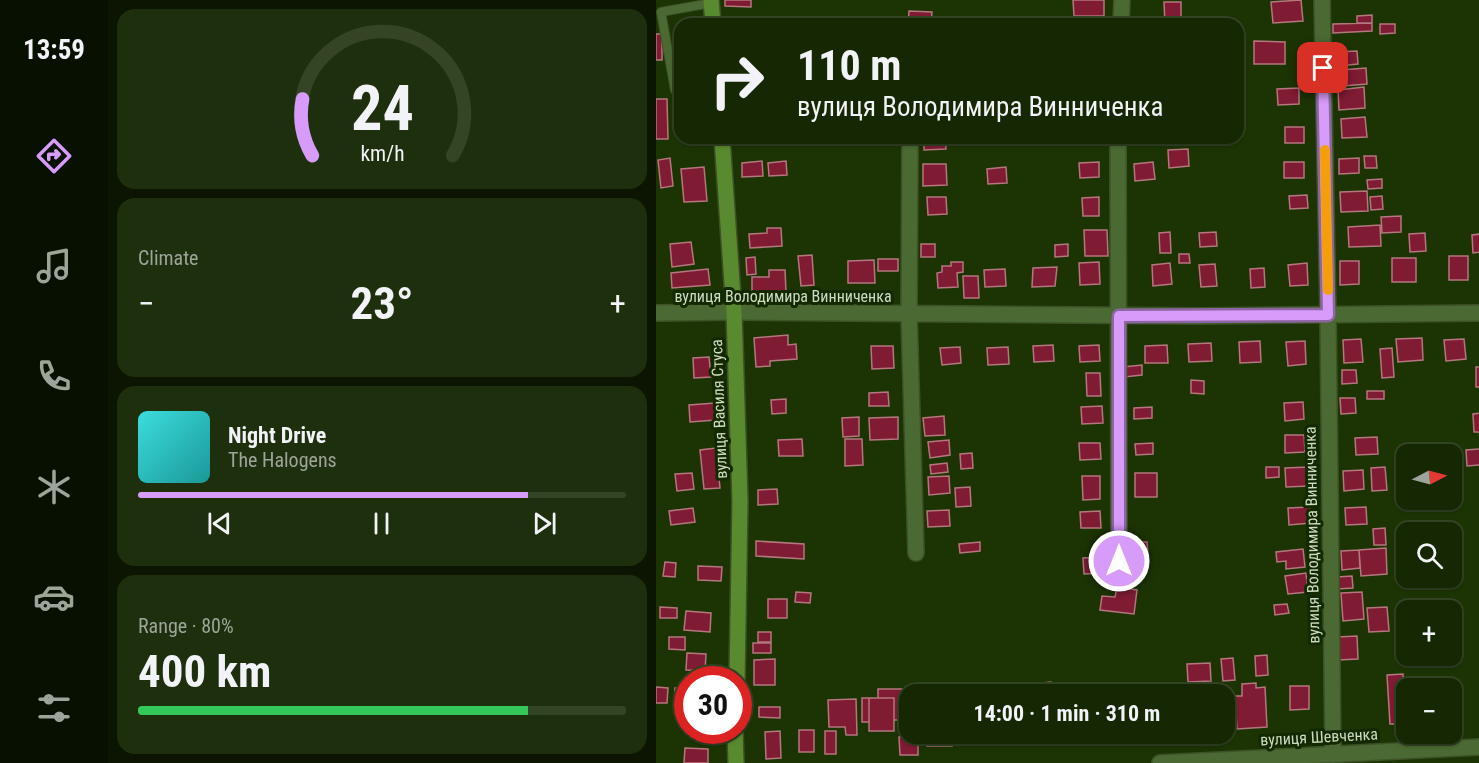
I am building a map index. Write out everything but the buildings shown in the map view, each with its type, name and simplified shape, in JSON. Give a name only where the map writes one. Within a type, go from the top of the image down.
[{"type":"main road","points":[[711,1],[712,18]]},
{"type":"main road","name":"вулиця Василя Стуса","points":[[722,144],[734,312],[740,501],[737,666]]},
{"type":"main road","points":[[735,744],[736,763]]},
{"type":"street","points":[[1121,18],[1122,0]]},
{"type":"street","name":"вулиця Володимира Винниченка","points":[[1322,0],[1328,315],[1332,755]]},
{"type":"street","name":"вулиця Володимира Винниченка","points":[[910,144],[909,315],[916,553]]},
{"type":"street","points":[[1118,144],[1119,561]]},
{"type":"street","name":"вулиця Володимира Винниченка","points":[[656,313],[1119,316],[1480,313]]},
{"type":"street","name":"вулиця Шевченка","points":[[1160,763],[1480,747]]},
{"type":"lane","points":[[674,84],[661,12],[711,1]]},
{"type":"slow traffic","points":[[1325,150],[1328,290]]},
{"type":"route","points":[[1119,561],[1119,316],[1328,315],[1323,68]]}]
